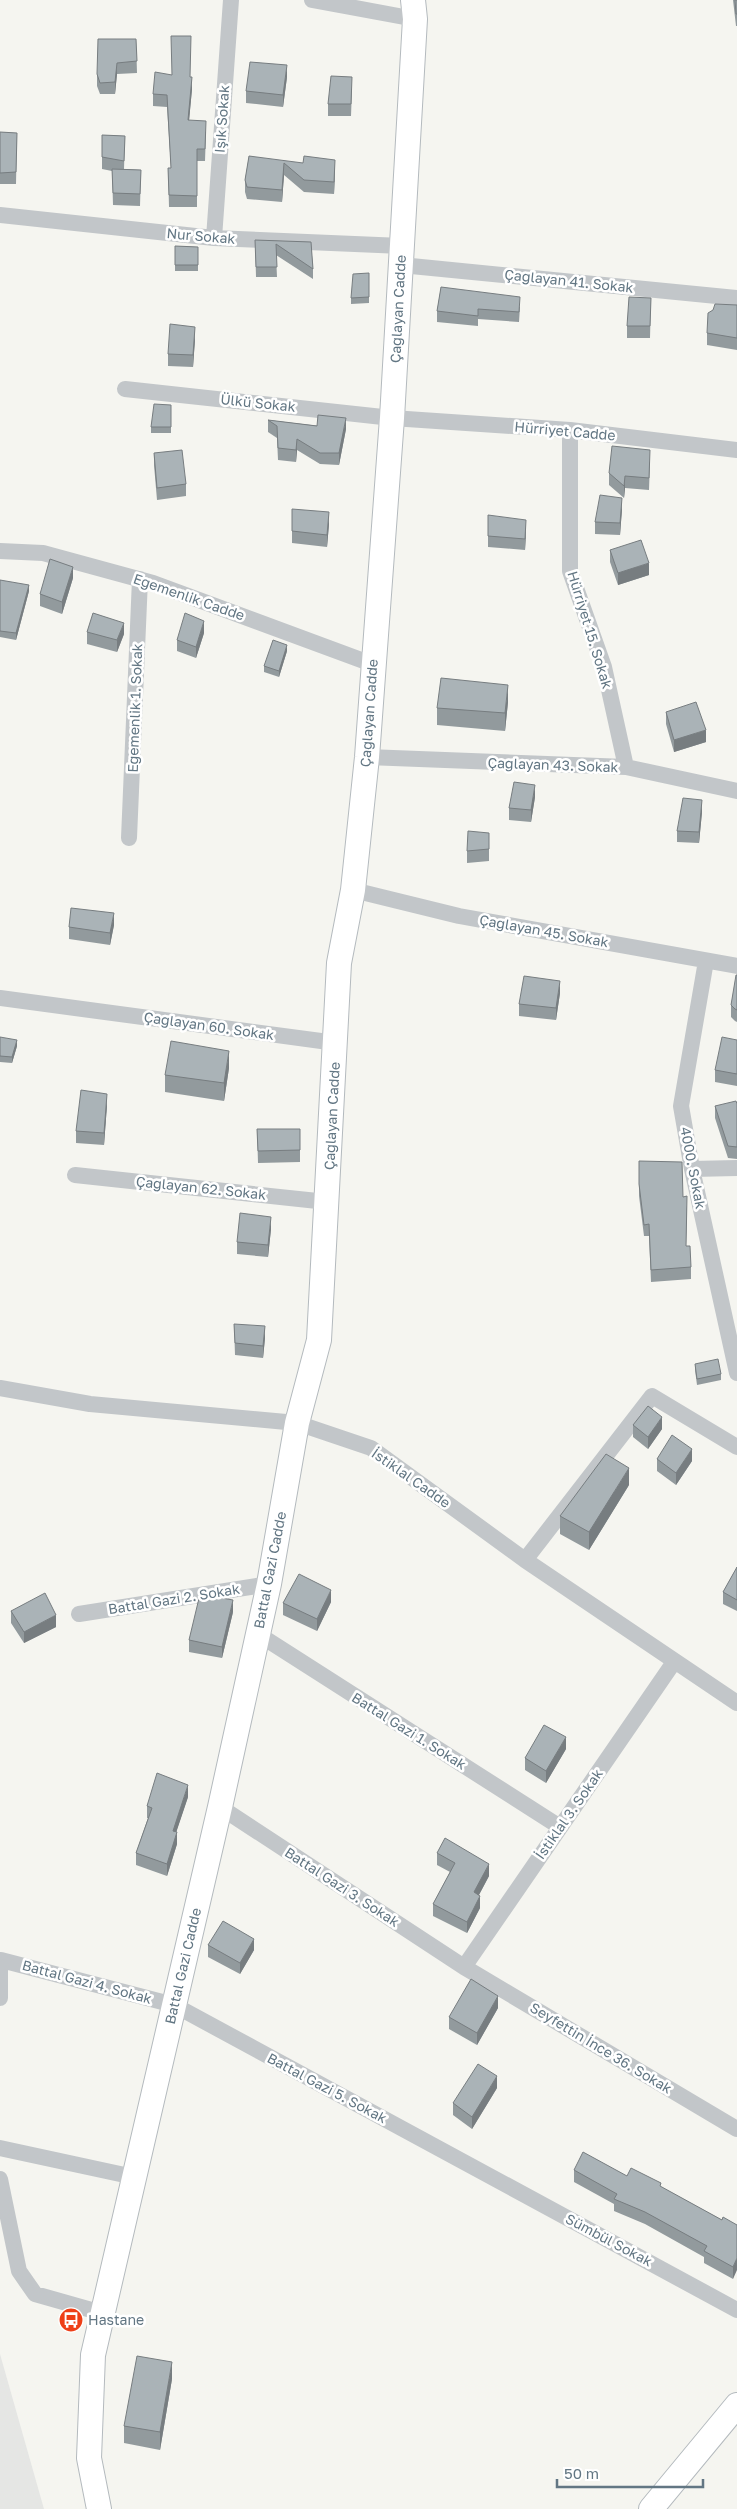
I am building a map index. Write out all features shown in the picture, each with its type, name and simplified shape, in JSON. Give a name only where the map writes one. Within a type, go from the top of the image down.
[{"type":"street","name":"Işık Sokak","points":[[214,238],[231,0]]},
{"type":"street","points":[[312,0],[414,10]]},
{"type":"street","name":"Çağlayan Cadde","points":[[297,1423],[319,1340],[339,963],[353,890],[367,757],[372,664],[392,418],[414,10]]},
{"type":"street","name":"Nur Sokak","points":[[0,214],[214,238],[401,255]]},
{"type":"street","name":"Çağlayan 41. Sokak","points":[[401,255],[737,298]]},
{"type":"street","name":"Ülkü Sokak","points":[[125,389],[392,418]]},
{"type":"street","name":"Hürriyet Cadde","points":[[392,418],[570,430],[737,450]]},
{"type":"street","name":"Hürriyet 15. Sokak","points":[[570,430],[570,571],[604,667],[626,767]]},
{"type":"street","name":"Egemenlik Cadde","points":[[0,551],[42,553],[140,579],[372,664]]},
{"type":"street","name":"Egemenlik 1. Sokak","points":[[129,838],[140,579]]},
{"type":"street","name":"Çağlayan 43. Sokak","points":[[367,757],[626,767],[737,791]]},
{"type":"street","name":"Çağlayan 45. Sokak","points":[[353,890],[459,916],[737,966]]},
{"type":"street","name":"4000. Sokak","points":[[706,961],[681,1106],[692,1169],[735,1355],[737,1373]]},
{"type":"street","name":"Çağlayan 60. Sokak","points":[[0,998],[336,1042]]},
{"type":"street","points":[[692,1169],[737,1168]]},
{"type":"street","name":"Çağlayan 62. Sokak","points":[[75,1175],[327,1202]]},
{"type":"street","name":"İstiklal Cadde","points":[[0,1388],[90,1404],[297,1423],[370,1448],[525,1560],[737,1703]]},
{"type":"street","points":[[525,1560],[652,1396],[737,1447]]},
{"type":"street","name":"Battal Gazi Cadde","points":[[99,2509],[88,2458],[93,2355],[220,1807],[269,1584],[297,1423]]},
{"type":"street","name":"Battal Gazi 2. Sokak","points":[[79,1614],[269,1584]]},
{"type":"street","name":"Battal Gazi 1. Sokak","points":[[258,1634],[560,1827]]},
{"type":"street","name":"İstiklal 3. Sokak","points":[[464,1967],[674,1662]]},
{"type":"street","name":"Battal Gazi 3. Sokak","points":[[220,1807],[464,1967]]},
{"type":"street","points":[[0,1960],[0,1998]]},
{"type":"street","name":"Battal Gazi 4. Sokak","points":[[0,1960],[174,2005]]},
{"type":"street","name":"Seyfettin İnce 36. Sokak","points":[[464,1967],[737,2129]]},
{"type":"street","name":"Battal Gazi 5. Sokak","points":[[174,2005],[480,2171]]},
{"type":"street","points":[[0,2148],[134,2177]]},
{"type":"street","name":"Sümbül Sokak","points":[[480,2171],[737,2310]]},
{"type":"street","points":[[0,2180],[19,2272],[35,2294],[102,2312]]},
{"type":"street","points":[[651,2509],[737,2405]]},
{"type":"shaded area","points":[[0,2354],[44,2509],[0,2509]]},
{"type":"building","points":[[735,0],[737,0],[737,14],[736,14]]},
{"type":"building","points":[[171,36],[191,36],[190,77],[192,77],[188,120],[206,121],[205,149],[197,149],[197,196],[169,195],[168,168],[171,168],[167,95],[153,94],[155,72],[172,75]]},
{"type":"building","points":[[98,39],[136,39],[137,61],[117,63],[115,82],[100,83],[97,74]]},
{"type":"building","points":[[250,62],[287,65],[283,95],[246,91]]},
{"type":"building","points":[[331,76],[352,77],[351,104],[328,104]]},
{"type":"building","points":[[0,132],[17,133],[16,172],[0,173]]},
{"type":"building","points":[[102,135],[125,136],[124,161],[102,157]]},
{"type":"building","points":[[249,156],[303,163],[304,156],[335,160],[334,182],[304,180],[284,163],[282,190],[247,187],[245,180]]},
{"type":"building","points":[[112,169],[141,170],[140,194],[113,193]]},
{"type":"building","points":[[255,240],[311,242],[313,269],[276,244],[277,267],[256,267]]},
{"type":"building","points":[[175,246],[198,247],[198,265],[175,265]]},
{"type":"building","points":[[369,273],[369,297],[351,298],[353,274]]},
{"type":"building","points":[[441,287],[520,297],[519,312],[478,309],[478,316],[437,311]]},
{"type":"building","points":[[629,297],[651,298],[650,326],[627,326]]},
{"type":"building","points":[[715,304],[737,305],[737,338],[707,333],[708,313],[713,310]]},
{"type":"building","points":[[170,324],[195,327],[193,355],[168,354]]},
{"type":"building","points":[[154,404],[171,405],[171,427],[151,427]]},
{"type":"building","points":[[318,415],[346,418],[339,453],[320,453],[297,439],[296,450],[278,448],[277,426],[268,420],[317,426]]},
{"type":"building","points":[[612,446],[650,450],[649,478],[625,476],[624,486],[609,473]]},
{"type":"building","points":[[182,450],[186,484],[157,488],[154,453]]},
{"type":"building","points":[[600,495],[622,498],[620,523],[595,522]]},
{"type":"building","points":[[292,509],[329,512],[327,535],[292,531]]},
{"type":"building","points":[[488,515],[526,520],[525,539],[488,536]]},
{"type":"building","points":[[641,540],[649,563],[618,573],[610,550]]},
{"type":"building","points":[[50,559],[73,567],[62,602],[40,594]]},
{"type":"building","points":[[0,580],[29,585],[16,633],[0,631]]},
{"type":"building","points":[[93,613],[124,623],[117,640],[87,632]]},
{"type":"building","points":[[185,613],[204,621],[196,647],[177,640]]},
{"type":"building","points":[[273,640],[287,645],[279,671],[264,666]]},
{"type":"building","points":[[441,678],[508,685],[505,713],[437,708]]},
{"type":"building","points":[[696,702],[706,730],[674,740],[666,712]]},
{"type":"building","points":[[514,782],[535,785],[531,810],[509,808]]},
{"type":"building","points":[[683,798],[702,800],[699,832],[677,831]]},
{"type":"building","points":[[468,831],[489,833],[489,849],[467,851]]},
{"type":"building","points":[[71,908],[114,913],[110,933],[69,927]]},
{"type":"building","points":[[737,975],[737,1010],[731,1005]]},
{"type":"building","points":[[524,976],[560,981],[556,1008],[519,1004]]},
{"type":"building","points":[[0,1037],[17,1040],[12,1057],[0,1056]]},
{"type":"building","points":[[722,1037],[737,1040],[737,1074],[715,1070]]},
{"type":"building","points":[[171,1041],[229,1051],[224,1083],[165,1075]]},
{"type":"building","points":[[81,1090],[107,1094],[104,1133],[76,1131]]},
{"type":"building","points":[[736,1101],[737,1147],[728,1146],[715,1106]]},
{"type":"building","points":[[257,1129],[300,1129],[300,1150],[258,1151]]},
{"type":"building","points":[[639,1161],[682,1162],[683,1197],[687,1196],[686,1246],[690,1246],[691,1267],[651,1270],[649,1224],[644,1225],[639,1184]]},
{"type":"building","points":[[240,1213],[271,1217],[268,1245],[237,1242]]},
{"type":"building","points":[[234,1324],[265,1326],[263,1346],[235,1343]]},
{"type":"building","points":[[718,1359],[721,1374],[697,1379],[695,1364]]},
{"type":"building","points":[[648,1406],[662,1417],[648,1437],[633,1425]]},
{"type":"building","points":[[672,1435],[692,1449],[676,1473],[657,1459]]},
{"type":"building","points":[[606,1454],[629,1468],[589,1532],[560,1516]]},
{"type":"building","points":[[737,1567],[737,1600],[723,1592]]},
{"type":"building","points":[[299,1574],[331,1590],[317,1619],[283,1603]]},
{"type":"building","points":[[45,1593],[56,1615],[24,1632],[11,1611]]},
{"type":"building","points":[[200,1594],[233,1600],[222,1647],[189,1640]]},
{"type":"building","points":[[544,1725],[566,1737],[546,1771],[525,1758]]},
{"type":"building","points":[[157,1773],[188,1785],[173,1831],[177,1832],[167,1864],[136,1853],[152,1808],[147,1806]]},
{"type":"building","points":[[445,1838],[489,1864],[474,1892],[480,1896],[467,1922],[433,1904],[455,1863],[437,1853]]},
{"type":"building","points":[[223,1921],[254,1939],[240,1963],[208,1945]]},
{"type":"building","points":[[471,1979],[498,1996],[477,2033],[449,2017]]},
{"type":"building","points":[[478,2064],[497,2076],[472,2117],[453,2103]]},
{"type":"building","points":[[583,2152],[627,2176],[631,2168],[661,2183],[660,2186],[722,2220],[723,2217],[737,2225],[737,2258],[733,2267],[704,2251],[707,2246],[645,2212],[614,2199],[617,2194],[574,2170]]},
{"type":"building","points":[[137,2356],[172,2362],[160,2432],[124,2426]]},
{"type":"place","name":"Hastane","points":[[71,2320]]}]
